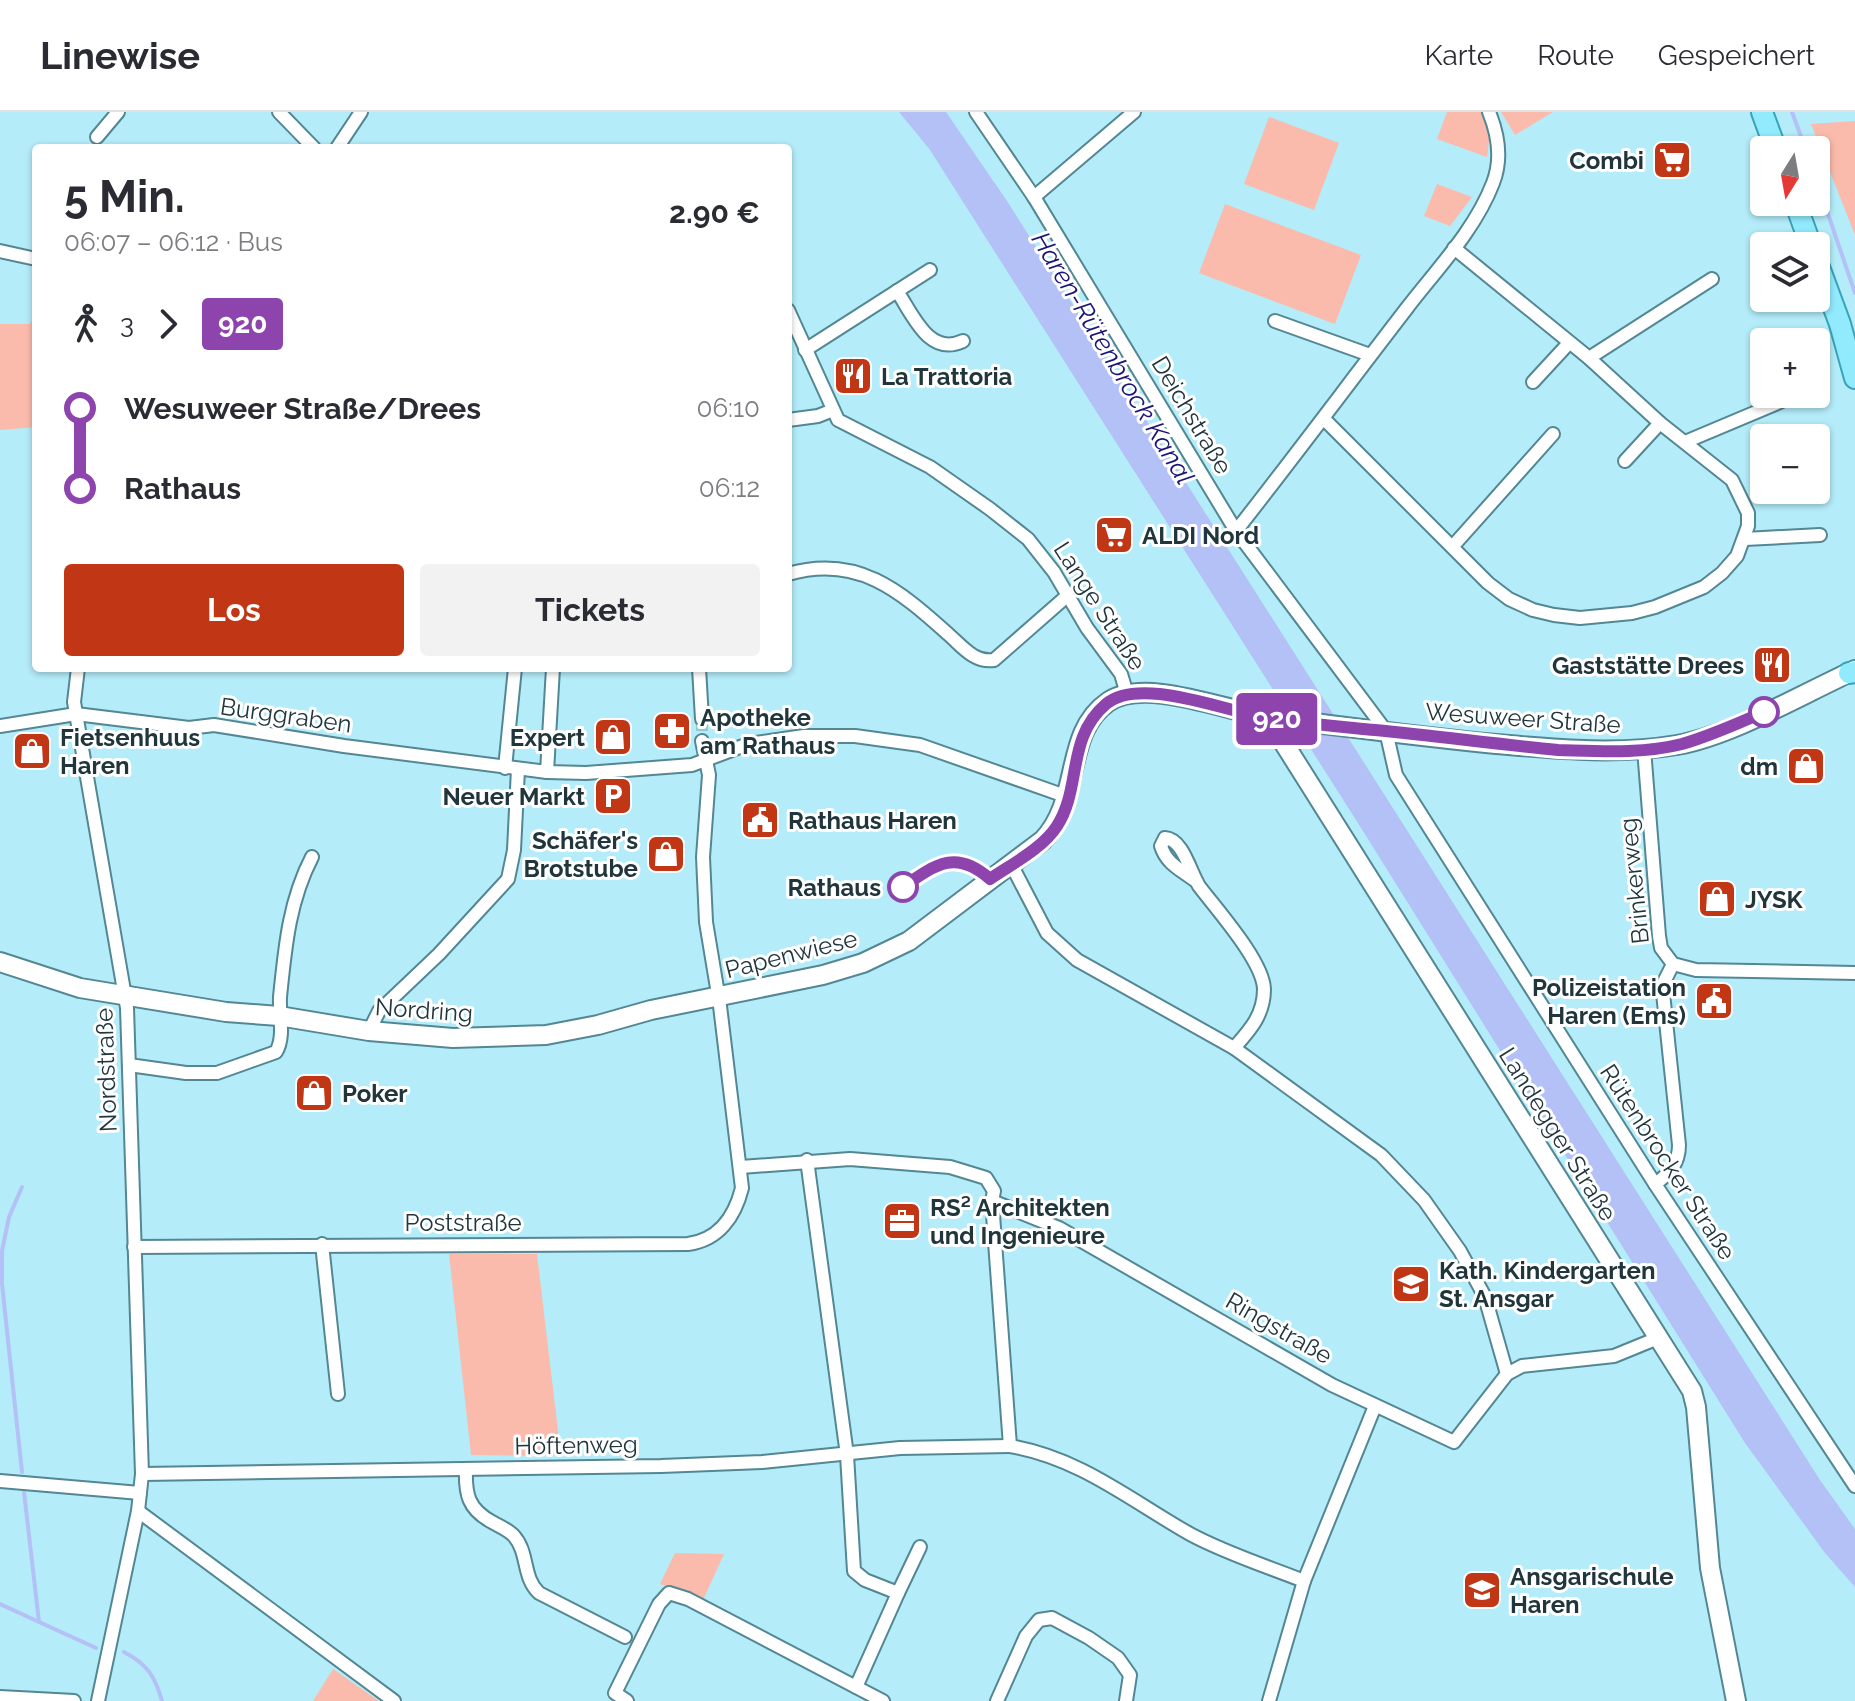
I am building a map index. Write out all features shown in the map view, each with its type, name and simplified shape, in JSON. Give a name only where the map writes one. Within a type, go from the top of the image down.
[{"type":"main road","points":[[1762,112],[1771,136]]},
{"type":"main road","points":[[1830,297],[1855,378]]},
{"type":"main road","name":"Wesuweer Straße","points":[[1276,719],[1558,750],[1644,749],[1680,745],[1722,730],[1853,671]]},
{"type":"main road","name":"Lange Straße","points":[[1127,694],[1166,695],[1276,719]]},
{"type":"main road","name":"Papenwiese","points":[[718,996],[823,975],[887,953],[909,941],[1043,840],[1057,825],[1068,797],[1079,745],[1091,719],[1109,701],[1127,694]]},
{"type":"main road","name":"Landegger Straße","points":[[1276,719],[1692,1391],[1710,1568],[1736,1701]]},
{"type":"main road","name":"Nordring","points":[[0,962],[80,988],[125,996],[369,1031],[453,1038],[546,1035],[718,996]]},
{"type":"street","points":[[97,137],[118,112]]},
{"type":"street","points":[[279,112],[310,144]]},
{"type":"street","points":[[340,144],[361,112]]},
{"type":"street","name":"Deichstraße","points":[[976,112],[1034,197],[1236,531],[1386,731]]},
{"type":"street","points":[[1034,197],[1134,112]]},
{"type":"street","points":[[1236,531],[1454,248],[1485,202],[1495,179],[1498,156],[1496,129],[1489,112]]},
{"type":"street","points":[[1324,419],[1488,583],[1509,599],[1533,610],[1580,618],[1632,613],[1680,599],[1704,587],[1737,556],[1745,539],[1748,513],[1732,480],[1454,248]]},
{"type":"street","points":[[0,251],[32,258]]},
{"type":"street","points":[[805,350],[930,270]]},
{"type":"street","points":[[1589,358],[1712,279]]},
{"type":"street","points":[[897,291],[929,339],[945,346],[963,341]]},
{"type":"street","points":[[792,319],[833,410],[818,416],[792,419]]},
{"type":"street","points":[[1275,321],[1370,355]]},
{"type":"street","points":[[1533,382],[1569,343]]},
{"type":"street","points":[[1685,442],[1766,408]]},
{"type":"street","name":"Lange Straße","points":[[833,410],[844,424],[930,467],[1028,539],[1054,572],[1087,628],[1121,674],[1127,694]]},
{"type":"street","points":[[1625,461],[1660,423]]},
{"type":"street","points":[[1453,546],[1553,434]]},
{"type":"street","points":[[1745,539],[1820,535]]},
{"type":"street","points":[[792,573],[809,568],[846,569],[876,579],[921,609],[972,656],[986,661],[994,660],[1067,596]]},
{"type":"street","name":"Nordstraße","points":[[77,672],[74,693],[76,714],[125,996],[142,1474],[138,1511],[98,1701]]},
{"type":"street","points":[[369,1031],[379,1011],[439,954],[508,879],[514,850],[512,768],[515,672]]},
{"type":"street","points":[[547,772],[553,672]]},
{"type":"street","points":[[699,672],[702,719]]},
{"type":"street","name":"Burggraben","points":[[0,726],[76,714],[189,728],[214,725],[512,768]]},
{"type":"street","name":"Rütenbrocker Straße","points":[[1386,731],[1396,775],[1655,1184],[1855,1486]]},
{"type":"street","points":[[512,768],[547,772],[692,765],[748,744],[804,736],[855,736],[920,745],[1068,797]]},
{"type":"street","points":[[702,741],[708,760]]},
{"type":"street","name":"Brinkerweg","points":[[1644,749],[1659,936],[1661,948],[1673,964],[1664,982],[1663,993],[1679,1155],[1667,1175],[1655,1184]]},
{"type":"street","name":"Papenwiese","points":[[708,760],[703,857],[706,922],[741,1167]]},
{"type":"street","points":[[129,1065],[186,1073],[217,1073],[276,1052],[280,1045],[279,1016],[286,940],[299,882],[312,857]]},
{"type":"street","points":[[1011,864],[1047,933],[1077,960],[1234,1048],[1381,1155],[1424,1200],[1460,1251],[1485,1297],[1507,1374],[1522,1366],[1614,1356],[1658,1338]]},
{"type":"street","points":[[1197,882],[1257,965],[1264,987],[1262,1008],[1254,1025],[1234,1048]]},
{"type":"street","points":[[1673,964],[1696,970],[1855,973]]},
{"type":"street","points":[[741,1167],[850,1159],[950,1167],[986,1178],[994,1191],[992,1201],[1010,1446],[1040,1451],[1073,1464],[1194,1536],[1304,1581]]},
{"type":"street","points":[[807,1160],[847,1455],[854,1571],[865,1580],[898,1593]]},
{"type":"street","name":"Poststraße","points":[[134,1247],[700,1243],[712,1238],[723,1227],[735,1206],[742,1188],[741,1167]]},
{"type":"street","name":"Ringstraße","points":[[992,1201],[1059,1228],[1332,1385],[1454,1442],[1507,1374]]},
{"type":"street","points":[[322,1244],[338,1394]]},
{"type":"street","points":[[1269,1701],[1304,1581],[1375,1406]]},
{"type":"street","name":"Höftenweg","points":[[142,1474],[718,1464],[900,1448],[1010,1446]]},
{"type":"street","points":[[466,1469],[465,1493],[476,1509],[514,1536],[522,1550],[530,1585],[539,1593],[625,1637]]},
{"type":"street","points":[[2,1481],[140,1493]]},
{"type":"street","points":[[138,1511],[394,1701]]},
{"type":"street","points":[[856,1687],[920,1547]]},
{"type":"street","points":[[627,1701],[615,1693],[659,1604],[669,1593],[688,1599],[883,1701]]},
{"type":"street","points":[[997,1701],[1026,1636],[1039,1620],[1052,1618],[1118,1658],[1130,1675],[1126,1701]]},
{"type":"street","points":[[0,1697],[74,1701]]},
{"type":"shaded area","points":[[1447,112],[1483,112],[1490,132],[1487,157],[1437,139]]},
{"type":"shaded area","points":[[1501,112],[1553,112],[1515,135]]},
{"type":"shaded area","points":[[1269,117],[1339,143],[1314,210],[1244,184]]},
{"type":"shaded area","points":[[1855,121],[1855,235],[1830,172],[1830,136],[1816,136],[1811,124]]},
{"type":"shaded area","points":[[1437,184],[1472,197],[1450,226],[1424,216]]},
{"type":"shaded area","points":[[1225,204],[1361,255],[1335,324],[1199,273]]},
{"type":"shaded area","points":[[32,321],[32,427],[0,430],[0,324],[30,324]]},
{"type":"shaded area","points":[[449,1254],[537,1254],[561,1456],[471,1455]]},
{"type":"shaded area","points":[[675,1553],[724,1554],[703,1600],[660,1584]]},
{"type":"shaded area","points":[[333,1669],[379,1701],[313,1701]]},
{"type":"water","points":[[899,112],[946,112],[1007,201],[1820,1480],[1855,1529],[1855,1587],[1825,1553],[1745,1443],[1363,831],[930,150]]},
{"type":"waterway","points":[[1792,112],[1801,136]]},
{"type":"waterway","points":[[1829,216],[1855,293]]},
{"type":"waterway","points":[[22,1187],[9,1217],[2,1251],[2,1284],[22,1472]]},
{"type":"waterway","points":[[24,1492],[39,1622]]},
{"type":"waterway","points":[[0,1604],[96,1648]]},
{"type":"waterway","points":[[124,1652],[149,1672],[162,1701]]},
{"type":"tunnel","points":[[702,719],[702,741]]},
{"type":"bus line","name":"920","points":[[903,887],[934,866],[948,862],[966,864],[990,879],[1043,840],[1057,825],[1068,797],[1076,755],[1091,719],[1109,701],[1127,694],[1166,695],[1268,718],[1558,750],[1603,751],[1680,745],[1764,712]]},
{"type":"place","name":"Combi","points":[[1672,160]]},
{"type":"place","name":"La Trattoria","points":[[853,376]]},
{"type":"place","name":"ALDI Nord","points":[[1114,535]]},
{"type":"place","name":"Gaststätte Drees","points":[[1772,665]]},
{"type":"place","name":"Apotheke am Rathaus","points":[[672,731]]},
{"type":"place","name":"Expert","points":[[613,737]]},
{"type":"place","name":"Fietsenhuus Haren","points":[[32,751]]},
{"type":"place","name":"dm","points":[[1806,766]]},
{"type":"place","name":"Neuer Markt","points":[[613,796]]},
{"type":"place","name":"Rathaus Haren","points":[[760,820]]},
{"type":"place","name":"Schäfer's Brotstube","points":[[666,854]]},
{"type":"place","name":"Rathaus","points":[[903,887]]},
{"type":"place","name":"JYSK","points":[[1717,899]]},
{"type":"place","name":"Polizeistation Haren (Ems)","points":[[1714,1001]]},
{"type":"place","name":"Poker","points":[[314,1093]]},
{"type":"place","name":"RS² Architekten und Ingenieure","points":[[902,1221]]},
{"type":"place","name":"Kath. Kindergarten St. Ansgar","points":[[1411,1284]]},
{"type":"place","name":"Ansgarischule Haren","points":[[1482,1590]]},
{"type":"water label","name":"Haren-Rütenbrock Kanal","points":[[1113,358]]}]
